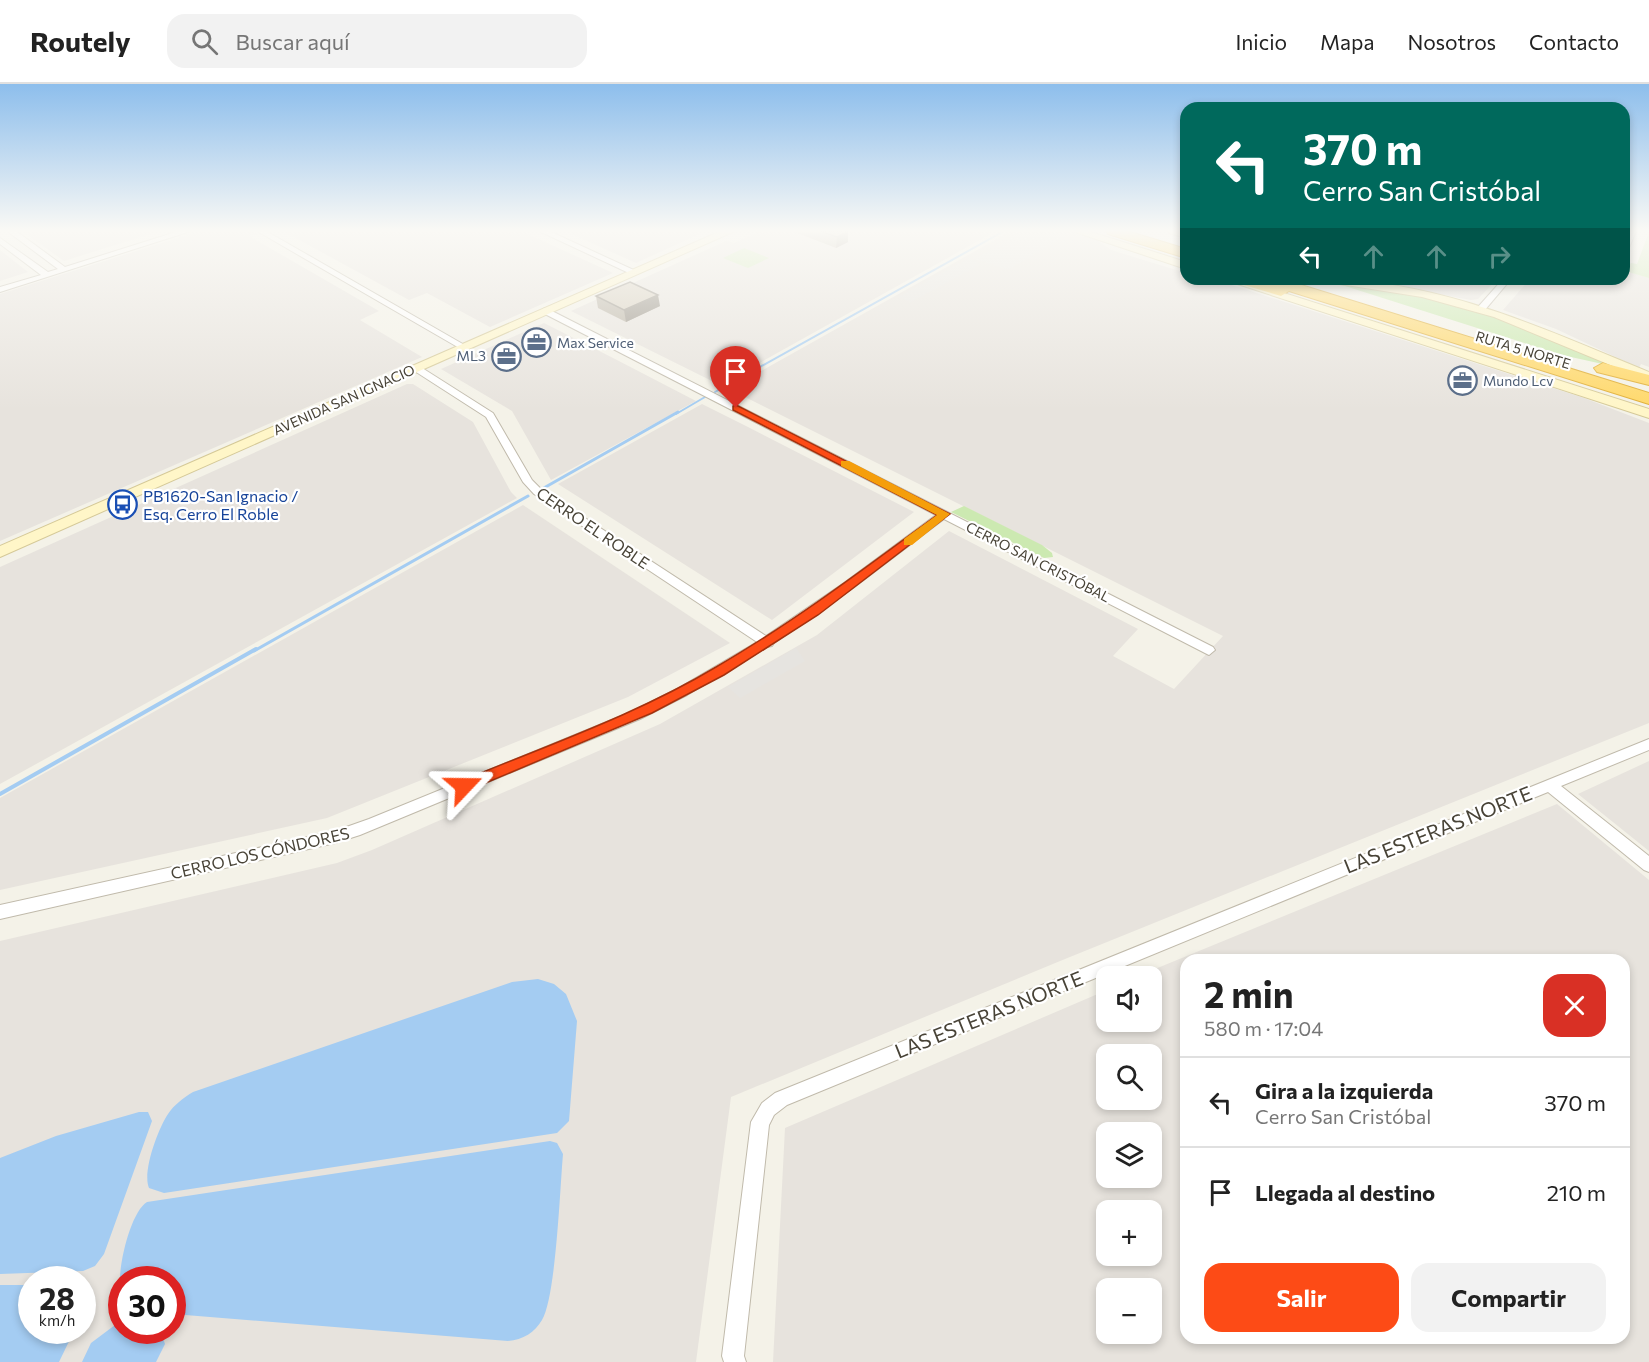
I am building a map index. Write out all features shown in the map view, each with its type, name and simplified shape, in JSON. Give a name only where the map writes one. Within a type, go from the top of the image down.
[{"type":"highway","points":[[1280,291],[1344,309],[1401,321]]},
{"type":"highway","name":"RUTA 5 NORTE","points":[[1303,291],[1649,399]]},
{"type":"highway","name":"RUTA 5 NORTE","points":[[1330,291],[1649,389]]},
{"type":"highway","points":[[1333,291],[1347,296]]},
{"type":"highway","points":[[1523,350],[1649,378]]},
{"type":"main road","name":"AVENIDA SAN IGNACIO","points":[[0,552],[592,291]]},
{"type":"main road","points":[[1264,291],[1649,414]]},
{"type":"main road","points":[[1402,291],[1481,309],[1529,324],[1649,378]]},
{"type":"street","points":[[365,291],[464,347]]},
{"type":"street","points":[[1481,309],[1497,291]]},
{"type":"street","name":"CERRO SAN CRISTÓBAL","points":[[546,311],[1209,650]]},
{"type":"street","name":"CERRO EL ROBLE","points":[[416,368],[490,415],[528,482],[538,492],[768,643]]},
{"type":"street","name":"CERRO LOS CÓNDORES","points":[[0,912],[350,832],[647,709],[681,693],[768,643],[828,603],[944,514]]},
{"type":"street","name":"LAS ESTERAS NORTE","points":[[735,1362],[733,1356],[760,1122],[768,1109],[781,1100],[1649,744]]},
{"type":"street","points":[[1551,784],[1649,865]]},
{"type":"shaded area","points":[[11,291],[344,291],[379,311],[360,320],[422,357],[0,541],[0,294]]},
{"type":"shaded area","points":[[392,291],[573,291],[490,327],[427,293],[409,300]]},
{"type":"shaded area","points":[[616,291],[889,291],[720,385],[571,311]]},
{"type":"shaded area","points":[[905,291],[1249,291],[1584,398],[1649,423],[1649,723],[731,1097],[696,1362],[0,1362],[0,941],[337,863],[372,850],[660,724],[817,635],[949,531],[1138,629],[1113,656],[1174,689],[1223,636],[729,389]]},
{"type":"shaded area","points":[[910,291],[932,291],[911,302],[898,297]]},
{"type":"shaded area","points":[[1419,291],[1486,291],[1478,299],[1471,300]]},
{"type":"shaded area","points":[[1520,291],[1649,291],[1649,367],[1641,364],[1639,368],[1556,329],[1503,310]]},
{"type":"shaded area","points":[[544,323],[696,401],[551,480],[512,411],[441,369]]},
{"type":"shaded area","points":[[407,384],[413,384],[473,422],[511,492],[517,498],[0,784],[0,567]]},
{"type":"shaded area","points":[[702,404],[914,512],[772,620],[558,484]]},
{"type":"shaded area","points":[[523,505],[730,643],[628,697],[327,818],[0,890],[0,798]]},
{"type":"shaded area","points":[[796,648],[805,661],[740,698],[728,687]]},
{"type":"shaded area","points":[[1649,761],[1649,851],[1578,794]]},
{"type":"shaded area","points":[[1557,804],[1649,880],[1649,1362],[773,1362],[785,1128],[1096,995],[1096,1032],[1162,1032],[1162,966],[1180,959],[1180,1344],[1630,1344],[1630,954],[1192,954]]},
{"type":"green space","points":[[1359,291],[1388,291],[1431,298],[1490,314],[1616,367],[1562,355]]},
{"type":"green space","points":[[964,506],[1042,545],[1052,553],[1053,557],[1044,558],[951,512]]},
{"type":"water","points":[[538,979],[554,984],[566,994],[577,1021],[569,1121],[557,1133],[164,1193],[149,1188],[147,1181],[149,1162],[160,1130],[173,1108],[193,1092],[512,982]]},
{"type":"water","points":[[139,1112],[148,1112],[152,1121],[104,1254],[95,1266],[18,1266],[18,1273],[0,1274],[0,1158],[56,1136]]},
{"type":"water","points":[[550,1141],[557,1143],[563,1154],[557,1241],[547,1308],[542,1320],[532,1332],[519,1339],[508,1341],[186,1315],[186,1266],[121,1266],[134,1219],[140,1208],[147,1202]]},
{"type":"water","points":[[0,1285],[18,1285],[18,1344],[68,1344],[59,1362],[0,1362]]},
{"type":"water","points":[[108,1330],[108,1344],[165,1344],[156,1362],[82,1362],[91,1344],[96,1344],[96,1339]]},
{"type":"building","points":[[609,291],[649,291],[658,295],[624,310],[596,296]]},
{"type":"waterway","points":[[715,392],[897,291]]},
{"type":"waterway","points":[[676,414],[705,397]]},
{"type":"waterway","points":[[542,489],[678,412]]},
{"type":"waterway","points":[[254,651],[528,496]]},
{"type":"waterway","points":[[0,794],[256,649]]},
{"type":"slow traffic","points":[[845,463],[944,514],[908,542]]},
{"type":"place","name":"Max Service","points":[[536,343]]},
{"type":"place","name":"ML3","points":[[507,356]]},
{"type":"place","name":"Mundo Lcv","points":[[1462,381]]},
{"type":"place","name":"PB1620-San Ignacio / Esq. Cerro El Roble","points":[[122,505]]},
{"type":"route","points":[[464,786],[647,709],[719,672],[828,603],[944,514],[736,408]]}]
